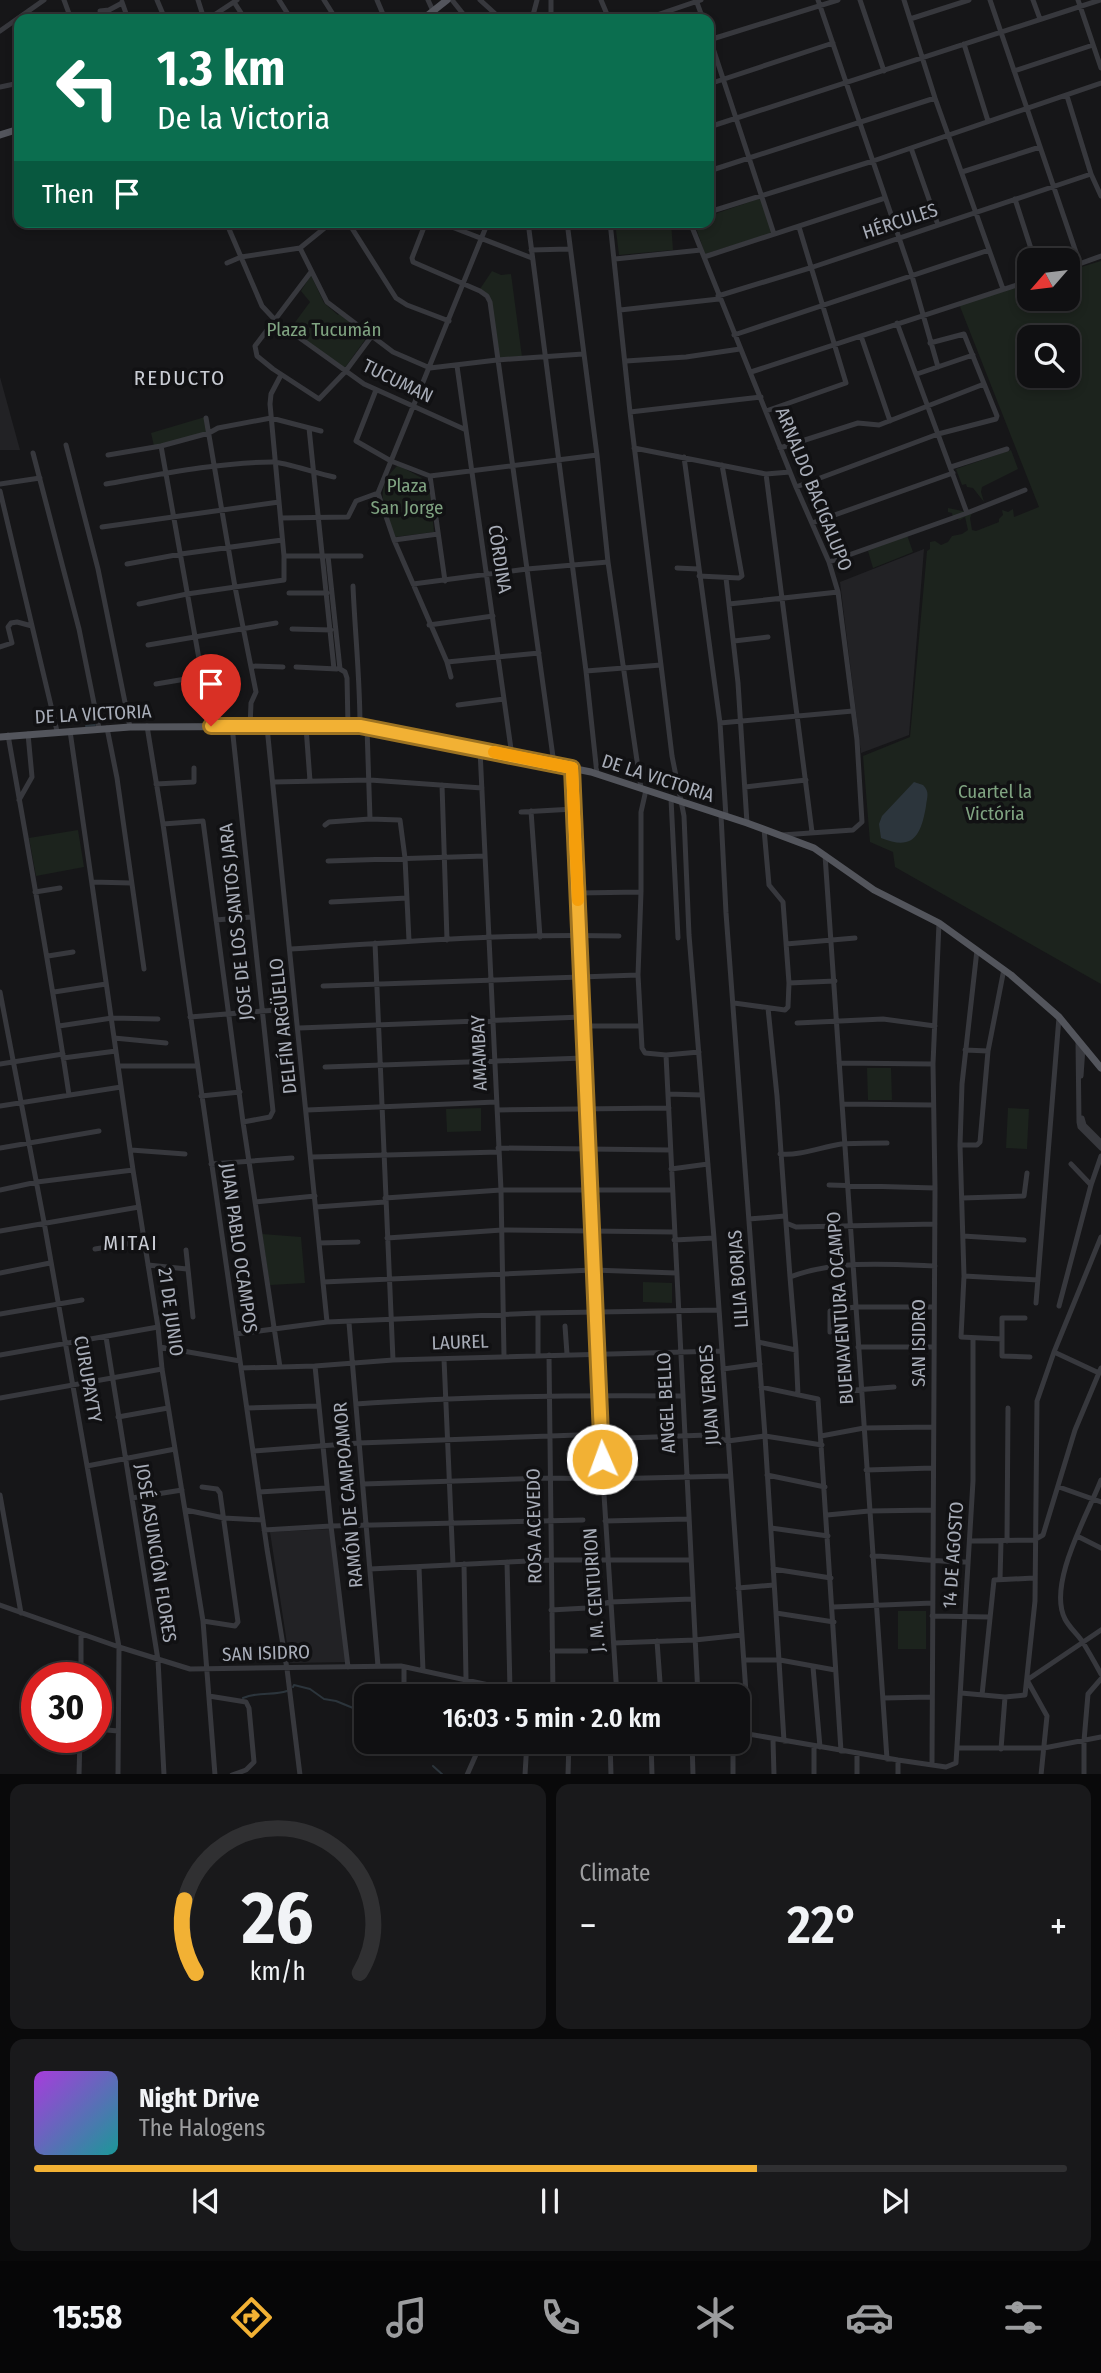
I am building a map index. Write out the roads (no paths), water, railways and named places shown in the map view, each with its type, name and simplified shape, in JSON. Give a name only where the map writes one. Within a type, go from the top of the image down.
[{"type":"main road","points":[[429,14],[450,0]]},
{"type":"main road","name":"DE LA VICTORIA","points":[[2,736],[147,726],[348,726],[597,774],[793,837],[814,848],[874,890],[939,923],[1004,969],[1059,1017],[1101,1068]]},
{"type":"street","points":[[27,14],[44,0]]},
{"type":"street","points":[[428,0],[433,11]]},
{"type":"street","points":[[450,0],[463,14]]},
{"type":"street","points":[[480,0],[495,14]]},
{"type":"street","points":[[659,14],[698,0]]},
{"type":"street","points":[[714,37],[820,3],[838,0]]},
{"type":"street","points":[[860,0],[884,71]]},
{"type":"street","points":[[904,0],[935,98],[1003,289]]},
{"type":"street","points":[[910,19],[969,0]]},
{"type":"street","points":[[990,0],[1075,248]]},
{"type":"street","points":[[1033,0],[1040,19]]},
{"type":"street","points":[[714,125],[1040,19],[1079,3],[1100,0]]},
{"type":"street","points":[[100,11],[109,10],[122,1]]},
{"type":"street","points":[[214,14],[236,1]]},
{"type":"street","points":[[820,3],[912,276],[938,367]]},
{"type":"street","points":[[1079,3],[1101,68]]},
{"type":"street","points":[[714,82],[833,43]]},
{"type":"street","points":[[964,44],[988,121]]},
{"type":"street","points":[[1014,71],[1093,45]]},
{"type":"street","points":[[714,53],[774,234]]},
{"type":"street","points":[[714,210],[873,161],[1101,83]]},
{"type":"street","points":[[1067,96],[1101,196]]},
{"type":"street","points":[[714,169],[935,98]]},
{"type":"street","points":[[962,172],[1040,147]]},
{"type":"street","points":[[911,148],[938,225]]},
{"type":"street","name":"HÉRCULES","points":[[620,310],[719,298],[1091,173]]},
{"type":"street","points":[[615,259],[702,253],[800,227],[886,198]]},
{"type":"street","points":[[1016,199],[1031,248]]},
{"type":"street","points":[[766,411],[846,383],[800,227]]},
{"type":"street","name":"TUCUMAN","points":[[229,228],[262,306],[276,321],[345,372],[376,390],[464,429]]},
{"type":"street","points":[[226,263],[241,257],[300,248],[324,228]]},
{"type":"street","points":[[352,228],[398,299],[449,321]]},
{"type":"street","points":[[424,228],[412,258],[413,262],[486,295],[489,301],[554,764]]},
{"type":"street","points":[[454,228],[532,258]]},
{"type":"street","points":[[451,677],[394,540],[378,493],[486,228]]},
{"type":"street","points":[[529,228],[597,774]]},
{"type":"street","points":[[567,228],[608,562],[643,789],[638,975],[640,1026],[645,1053],[666,1055],[699,1052]]},
{"type":"street","name":"JUAN VEROES","points":[[611,228],[634,448],[672,756],[682,802],[689,935],[746,1684]]},
{"type":"street","name":"ARNALDO BACIGALUPO","points":[[692,228],[780,448],[829,562],[838,592],[853,711],[862,822],[853,830],[812,832],[793,837]]},
{"type":"street","points":[[300,248],[327,302],[371,337],[404,358],[430,368],[583,354]]},
{"type":"street","points":[[531,250],[569,249]]},
{"type":"street","points":[[734,335],[989,250]]},
{"type":"street","points":[[1080,264],[1101,256]]},
{"type":"street","points":[[311,272],[255,346],[255,352],[281,375],[319,399],[345,372],[371,337]]},
{"type":"street","points":[[751,372],[1017,285]]},
{"type":"street","points":[[897,323],[967,513]]},
{"type":"street","points":[[796,487],[939,435],[996,419],[974,355],[963,333],[930,343]]},
{"type":"street","points":[[861,336],[890,421]]},
{"type":"street","points":[[626,361],[686,358],[740,349]]},
{"type":"street","points":[[917,374],[974,355]]},
{"type":"street","name":"CÓRDINA","points":[[457,366],[512,756]]},
{"type":"street","points":[[139,604],[284,580],[271,418],[271,396],[281,375]]},
{"type":"street","points":[[780,448],[858,423],[878,425],[984,384]]},
{"type":"street","points":[[376,390],[356,441],[391,461],[430,476],[597,455]]},
{"type":"street","points":[[630,412],[761,397]]},
{"type":"street","points":[[206,418],[256,692],[251,703],[250,727]]},
{"type":"street","points":[[108,455],[161,446],[218,428],[271,418],[321,430]]},
{"type":"street","points":[[309,428],[337,669]]},
{"type":"street","points":[[66,445],[98,569],[130,727]]},
{"type":"street","points":[[161,446],[211,726]]},
{"type":"street","points":[[634,448],[766,474],[790,472]]},
{"type":"street","points":[[812,523],[1007,449]]},
{"type":"street","points":[[33,453],[117,778],[144,969]]},
{"type":"street","name":"LILIA BORJAS","points":[[684,457],[720,723],[726,913],[760,1364],[784,1741]]},
{"type":"street","points":[[106,484],[216,467],[274,462],[334,477]]},
{"type":"street","points":[[699,576],[739,578],[743,573],[733,533],[722,465]]},
{"type":"street","points":[[766,474],[812,832]]},
{"type":"street","points":[[430,476],[445,581]]},
{"type":"street","points":[[0,484],[40,478]]},
{"type":"street","points":[[829,562],[1024,490]]},
{"type":"street","points":[[0,491],[57,731]]},
{"type":"street","points":[[281,518],[348,517],[356,501],[378,493]]},
{"type":"street","points":[[102,527],[279,502]]},
{"type":"street","points":[[394,540],[438,534]]},
{"type":"street","points":[[127,564],[282,540]]},
{"type":"street","points":[[284,556],[361,556]]},
{"type":"street","points":[[413,584],[527,569],[608,562]]},
{"type":"street","points":[[677,568],[698,569]]},
{"type":"street","points":[[726,578],[734,641],[747,823]]},
{"type":"street","points":[[353,586],[363,727],[370,780],[370,819]]},
{"type":"street","points":[[729,604],[838,592]]},
{"type":"street","points":[[289,593],[329,593]]},
{"type":"street","points":[[429,625],[493,616]]},
{"type":"street","points":[[0,647],[12,643],[8,627],[11,623],[33,626]]},
{"type":"street","points":[[148,645],[276,623]]},
{"type":"street","points":[[292,629],[333,630]]},
{"type":"street","points":[[734,641],[768,637]]},
{"type":"street","points":[[447,662],[539,653]]},
{"type":"street","points":[[586,671],[661,665]]},
{"type":"street","points":[[251,666],[283,667]]},
{"type":"street","points":[[296,667],[337,669],[345,672],[348,726]]},
{"type":"street","points":[[156,684],[227,672]]},
{"type":"street","points":[[458,705],[504,699]]},
{"type":"street","points":[[720,723],[853,711]]},
{"type":"street","name":"JUAN PABLO OCAMPOS","points":[[147,726],[264,1530],[287,1669],[300,1774]]},
{"type":"street","name":"JOSE DE LOS SANTOS JARA","points":[[232,726],[272,1115],[266,1119],[243,1122]]},
{"type":"street","points":[[306,726],[310,781]]},
{"type":"street","name":"DELFÍN ARGÜELLO","points":[[267,727],[327,1322]]},
{"type":"street","name":"21 DE JUNIO","points":[[70,730],[162,1369],[203,1621],[215,1774]]},
{"type":"street","points":[[19,801],[32,777],[28,734]]},
{"type":"street","points":[[2,736],[19,801],[48,956],[69,1095]]},
{"type":"street","name":"AMAMBAY","points":[[480,750],[502,1230],[504,1356]]},
{"type":"street","points":[[156,783],[194,782],[194,768]]},
{"type":"street","name":"J. M. CENTURION","points":[[572,768],[601,1439],[616,1684]]},
{"type":"street","points":[[274,782],[370,780],[482,788]]},
{"type":"street","points":[[745,787],[806,780]]},
{"type":"street","points":[[442,785],[447,940]]},
{"type":"street","points":[[671,799],[678,938]]},
{"type":"street","points":[[521,812],[574,809]]},
{"type":"street","points":[[531,811],[540,937]]},
{"type":"street","points":[[325,825],[370,819],[400,820],[410,941]]},
{"type":"street","points":[[163,824],[203,821],[243,1122],[280,1367]]},
{"type":"street","points":[[734,1003],[785,1010],[788,1007],[789,983],[783,902],[769,884],[764,829]]},
{"type":"street","name":"BUENAVENTURA OCAMPO","points":[[825,855],[887,1759]]},
{"type":"street","points":[[328,861],[485,856]]},
{"type":"street","points":[[92,882],[131,883]]},
{"type":"street","points":[[35,892],[60,888]]},
{"type":"street","points":[[578,893],[641,892]]},
{"type":"street","points":[[331,902],[407,898]]},
{"type":"street","points":[[216,920],[251,917]]},
{"type":"street","name":"SAN ISIDRO","points":[[932,1764],[935,1266],[933,1064],[939,923]]},
{"type":"street","points":[[291,949],[410,941],[619,936]]},
{"type":"street","points":[[786,944],[855,938]]},
{"type":"street","points":[[375,943],[393,1360]]},
{"type":"street","points":[[977,950],[965,1050],[960,1145],[964,1276],[961,1338],[1002,1339]]},
{"type":"street","points":[[48,956],[73,952]]},
{"type":"street","points":[[960,1145],[977,1145],[980,1142],[988,1051],[1004,969]]},
{"type":"street","points":[[323,986],[491,978],[638,975]]},
{"type":"street","points":[[789,983],[835,981]]},
{"type":"street","points":[[54,992],[106,984]]},
{"type":"street","name":"CURUPAYTY","points":[[0,992],[3,1022],[37,1182],[119,1647],[118,1774]]},
{"type":"street","points":[[768,1008],[777,1096],[798,1395]]},
{"type":"street","points":[[190,1017],[276,1010]]},
{"type":"street","points":[[299,1028],[582,1017]]},
{"type":"street","points":[[1036,1303],[1059,1017]]},
{"type":"street","points":[[59,1026],[112,1018],[158,1018]]},
{"type":"street","points":[[797,1023],[883,1019],[935,1026]]},
{"type":"street","points":[[583,1027],[640,1026]]},
{"type":"street","points":[[114,1038],[166,1043]]},
{"type":"street","points":[[1080,1044],[1077,1084],[1082,1126],[1101,1147]]},
{"type":"street","points":[[965,1050],[988,1051]]},
{"type":"street","points":[[0,1064],[116,1051]]},
{"type":"street","name":"ANGEL BELLO","points":[[666,1055],[697,1684]]},
{"type":"street","points":[[325,1067],[584,1058]]},
{"type":"street","points":[[839,1063],[933,1064]]},
{"type":"street","points":[[118,1066],[197,1066]]},
{"type":"street","points":[[0,1106],[121,1087]]},
{"type":"street","points":[[201,1096],[240,1092]]},
{"type":"street","points":[[668,1094],[702,1095]]},
{"type":"street","points":[[307,1110],[496,1102]]},
{"type":"street","points":[[842,1104],[933,1105]]},
{"type":"street","points":[[497,1110],[669,1108]]},
{"type":"street","points":[[1082,1126],[1101,1142]]},
{"type":"street","points":[[0,1148],[99,1131]]},
{"type":"street","points":[[780,1154],[795,1154],[845,1144],[887,1143]]},
{"type":"street","points":[[131,1150],[185,1154]]},
{"type":"street","points":[[312,1157],[498,1150],[670,1150]]},
{"type":"street","points":[[1059,1306],[1101,1156]]},
{"type":"street","points":[[211,1164],[292,1158]]},
{"type":"street","points":[[671,1169],[708,1164]]},
{"type":"street","points":[[1071,1164],[1091,1185]]},
{"type":"street","points":[[0,1190],[37,1182],[133,1170]]},
{"type":"street","points":[[962,1198],[1024,1196],[1027,1173]]},
{"type":"street","points":[[829,1185],[935,1188]]},
{"type":"street","points":[[316,1207],[500,1190],[672,1190]]},
{"type":"street","points":[[255,1202],[315,1196]]},
{"type":"street","points":[[0,1231],[139,1207]]},
{"type":"street","points":[[749,1219],[786,1220],[796,1227],[935,1224]]},
{"type":"street","points":[[387,1238],[502,1230],[674,1232]]},
{"type":"street","points":[[963,1236],[1024,1240]]},
{"type":"street","points":[[961,1693],[1023,1697],[1034,1612],[1037,1401],[1101,1237]]},
{"type":"street","points":[[674,1240],[714,1238]]},
{"type":"street","points":[[95,1249],[145,1241]]},
{"type":"street","points":[[319,1243],[358,1242]]},
{"type":"street","points":[[186,1250],[193,1317]]},
{"type":"street","points":[[0,1273],[50,1263]]},
{"type":"street","points":[[148,1265],[187,1269]]},
{"type":"street","points":[[790,1277],[815,1269],[853,1266],[935,1266]]},
{"type":"street","points":[[323,1283],[593,1270],[676,1273]]},
{"type":"street","points":[[964,1276],[1038,1280]]},
{"type":"street","points":[[0,1314],[82,1300]]},
{"type":"street","points":[[830,1332],[829,1311],[856,1307],[933,1307]]},
{"type":"street","points":[[236,1334],[327,1322],[538,1313],[719,1310]]},
{"type":"street","points":[[538,1313],[538,1355]]},
{"type":"street","points":[[1025,1318],[1003,1317],[1003,1357],[1030,1357]]},
{"type":"street","name":"RAMÓN DE CAMPOAMOR","points":[[349,1322],[378,1665]]},
{"type":"street","points":[[565,1326],[567,1354]]},
{"type":"street","points":[[0,1355],[158,1327]]},
{"type":"street","name":"JOSÉ ASUNCIÓN FLORES","points":[[106,1337],[158,1660],[164,1774]]},
{"type":"street","name":"14 DE AGOSTO","points":[[946,1766],[956,1763],[961,1693],[973,1482],[973,1339]]},
{"type":"street","points":[[758,1342],[796,1350]]},
{"type":"street","points":[[858,1348],[933,1347]]},
{"type":"street","name":"LAUREL","points":[[160,1348],[241,1364],[280,1367],[393,1360],[721,1351]]},
{"type":"street","points":[[970,1541],[1034,1540],[1044,1533],[1075,1430],[1100,1370],[1054,1352]]},
{"type":"street","name":"ROSA ACEVEDO","points":[[549,1355],[552,1684]]},
{"type":"street","points":[[444,1359],[453,1564]]},
{"type":"street","points":[[723,1368],[760,1364]]},
{"type":"street","points":[[315,1366],[326,1488],[348,1667]]},
{"type":"street","points":[[0,1398],[162,1369]]},
{"type":"street","points":[[761,1387],[818,1399],[841,1751]]},
{"type":"street","points":[[842,1391],[894,1387]]},
{"type":"street","points":[[356,1404],[446,1397],[599,1394],[682,1396]]},
{"type":"street","points":[[247,1408],[318,1406]]},
{"type":"street","points":[[118,1417],[169,1408]]},
{"type":"street","points":[[1000,1580],[1004,1541],[1008,1408]]},
{"type":"street","points":[[821,1436],[863,1428],[933,1427]]},
{"type":"street","points":[[253,1451],[359,1443],[578,1435]]},
{"type":"street","points":[[601,1439],[707,1435],[728,1441],[765,1436],[822,1445]]},
{"type":"street","points":[[87,1466],[175,1449]]},
{"type":"street","points":[[866,1470],[933,1468]]},
{"type":"street","points":[[767,1475],[825,1487]]},
{"type":"street","points":[[363,1484],[730,1476]]},
{"type":"street","points":[[1084,1774],[1088,1694],[1101,1677],[1083,1643],[1065,1619],[1062,1606],[1063,1576],[1101,1480]]},
{"type":"street","points":[[1059,1487],[1101,1502]]},
{"type":"street","points":[[202,1488],[218,1490],[238,1622],[235,1626],[203,1621]]},
{"type":"street","points":[[259,1492],[326,1488]]},
{"type":"street","points":[[132,1498],[182,1490]]},
{"type":"street","points":[[0,1495],[21,1612]]},
{"type":"street","points":[[1035,1507],[1052,1506]]},
{"type":"street","points":[[186,1510],[224,1518],[263,1520]]},
{"type":"street","points":[[827,1515],[933,1510]]},
{"type":"street","points":[[605,1521],[688,1519]]},
{"type":"street","points":[[264,1530],[451,1522],[583,1520]]},
{"type":"street","points":[[771,1528],[828,1536]]},
{"type":"street","points":[[1077,1536],[1101,1548]]},
{"type":"street","points":[[872,1556],[913,1557],[933,1562],[968,1562]]},
{"type":"street","points":[[370,1569],[550,1560],[690,1560]]},
{"type":"street","points":[[507,1562],[509,1684]]},
{"type":"street","points":[[464,1564],[466,1679]]},
{"type":"street","points":[[419,1567],[424,1671]]},
{"type":"street","points":[[773,1569],[831,1578]]},
{"type":"street","points":[[982,1695],[994,1580],[1034,1578]]},
{"type":"street","points":[[738,1588],[774,1585]]},
{"type":"street","points":[[551,1610],[587,1608],[610,1602],[692,1599]]},
{"type":"street","points":[[833,1607],[933,1603]]},
{"type":"street","name":"SAN ISIDRO","points":[[0,1605],[180,1667],[207,1671],[378,1665],[404,1667],[481,1684]]},
{"type":"street","points":[[776,1613],[834,1622]]},
{"type":"street","points":[[932,1616],[990,1617]]},
{"type":"street","points":[[1027,1680],[1101,1630]]},
{"type":"street","points":[[80,1662],[81,1634]]},
{"type":"street","points":[[614,1643],[695,1640],[742,1634]]},
{"type":"street","points":[[657,1642],[660,1684]]},
{"type":"street","points":[[552,1651],[586,1651]]},
{"type":"street","points":[[744,1660],[780,1660],[835,1670]]},
{"type":"street","points":[[404,1667],[404,1684]]},
{"type":"street","points":[[813,1667],[817,1746],[814,1774]]},
{"type":"street","points":[[1027,1680],[1047,1716],[1041,1774]]},
{"type":"street","points":[[209,1696],[246,1702],[249,1708],[254,1762],[246,1770],[232,1774]]},
{"type":"street","points":[[883,1698],[932,1697]]},
{"type":"street","points":[[1001,1749],[1005,1697]]},
{"type":"street","points":[[112,1730],[118,1731]]},
{"type":"street","points":[[750,1735],[887,1759],[946,1766],[945,1774]]},
{"type":"street","points":[[957,1748],[1044,1748],[1101,1737]]},
{"type":"street","points":[[773,1740],[774,1774]]},
{"type":"street","points":[[79,1774],[80,1753]]},
{"type":"street","points":[[467,1774],[476,1754]]},
{"type":"street","points":[[525,1774],[526,1754]]},
{"type":"street","points":[[568,1774],[569,1754]]},
{"type":"street","points":[[610,1754],[611,1774]]},
{"type":"street","points":[[651,1754],[652,1774]]},
{"type":"street","points":[[692,1754],[693,1774]]},
{"type":"street","points":[[733,1754],[733,1774]]},
{"type":"street","points":[[857,1754],[857,1774]]},
{"type":"street","points":[[898,1760],[898,1774]]},
{"type":"waterway","points":[[86,726],[95,725]]},
{"type":"waterway","points":[[293,1687],[294,1685],[310,1689],[324,1699],[354,1708]]},
{"type":"waterway","points":[[243,1698],[287,1691]]},
{"type":"waterway","points":[[433,1766],[442,1774]]},
{"type":"district","name":"REDUCTO","points":[[180,378]]},
{"type":"district","name":"MITAI","points":[[131,1243]]},
{"type":"park label","name":"Plaza Tucumán","points":[[324,329]]},
{"type":"park label","name":"Plaza San Jorge","points":[[407,496]]},
{"type":"park label","name":"Cuartel la Victória","points":[[995,802]]}]
